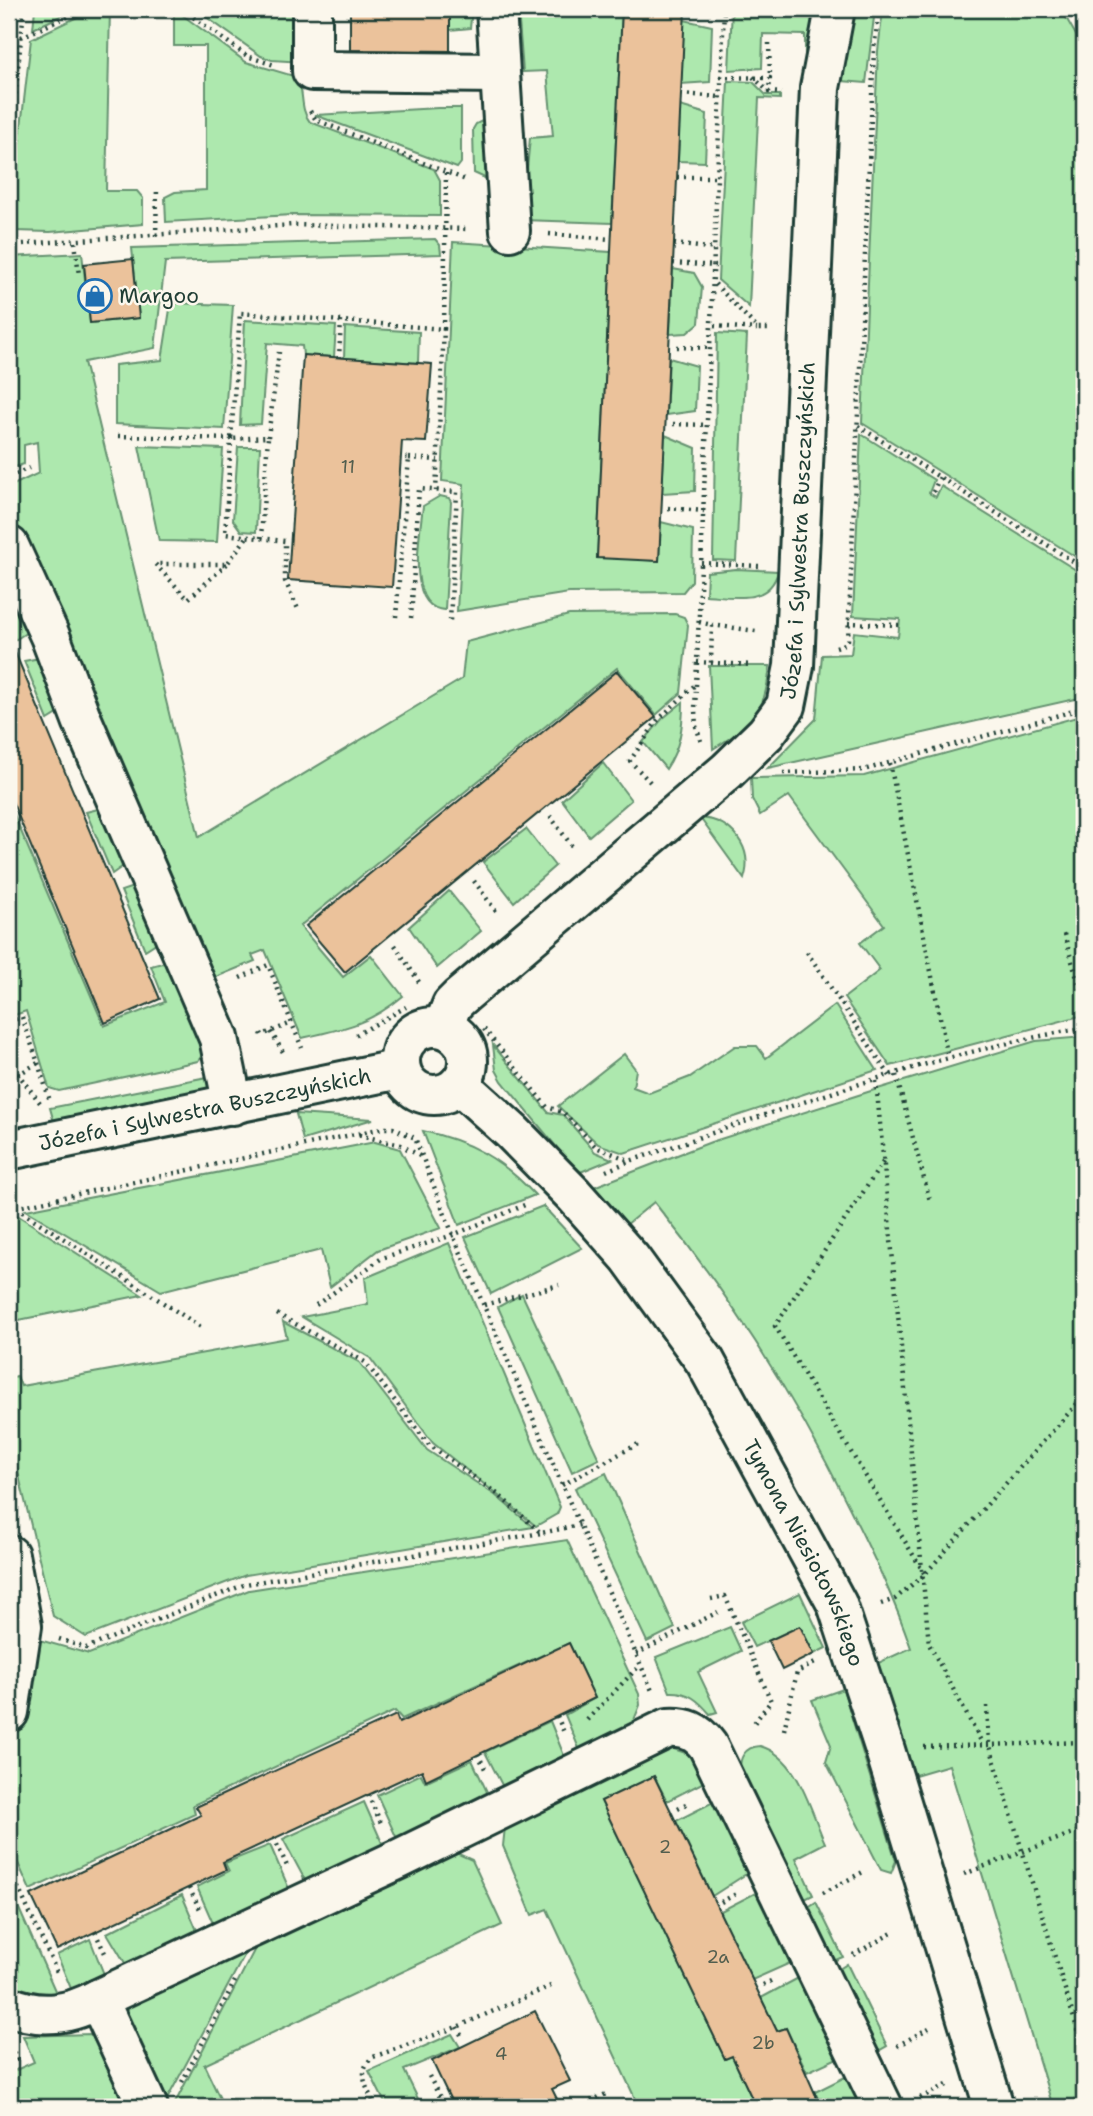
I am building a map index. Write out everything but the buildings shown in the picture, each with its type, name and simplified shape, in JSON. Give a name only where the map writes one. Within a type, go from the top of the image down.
[{"type":"street","points":[[312,9],[312,71],[499,73]]},
{"type":"street","points":[[496,9],[510,214]]},
{"type":"street","name":"Józefa i Sylwestra Buszczyńskich","points":[[442,1005],[727,771],[778,720],[786,705],[794,666],[819,95],[835,9]]},
{"type":"street","points":[[9,546],[50,636],[82,720],[219,1038],[233,1105]]},
{"type":"street","points":[[442,1005],[454,1032],[467,1049],[467,1071],[458,1084],[445,1094],[424,1094],[406,1080],[400,1069],[403,1046],[410,1036],[431,1026],[442,1005]]},
{"type":"street","name":"Józefa i Sylwestra Buszczyńskich","points":[[9,1150],[400,1069]]},
{"type":"street","name":"Tymona Niesiołowskiego","points":[[458,1084],[512,1132],[630,1258],[705,1361],[847,1631],[994,2107]]},
{"type":"street","points":[[9,1555],[22,1626],[9,1712]]},
{"type":"street","points":[[9,2006],[47,2015],[87,2005],[399,1859],[668,1728],[690,1729],[708,1746],[898,2104]]},
{"type":"street","points":[[87,2005],[148,2107]]},
{"type":"path","points":[[9,157],[24,9]]},
{"type":"path","points":[[21,37],[85,9]]},
{"type":"path","points":[[182,9],[254,60],[312,71],[309,109],[313,117],[446,172],[510,214],[611,239]]},
{"type":"path","points":[[724,9],[716,177],[716,267],[696,683],[696,726],[699,737],[727,771],[755,774],[864,770],[1084,708]]},
{"type":"path","points":[[1073,9],[1084,29]]},
{"type":"path","points":[[769,43],[769,93]]},
{"type":"path","points":[[9,48],[20,44]]},
{"type":"path","points":[[720,77],[770,78]]},
{"type":"path","points":[[753,77],[769,93],[819,95]]},
{"type":"path","points":[[681,94],[720,97]]},
{"type":"path","points":[[436,491],[444,329],[446,172]]},
{"type":"path","points":[[677,177],[716,177]]},
{"type":"path","points":[[156,236],[157,188]]},
{"type":"path","points":[[9,245],[293,225],[447,227],[510,214]]},
{"type":"path","points":[[75,242],[79,275]]},
{"type":"path","points":[[674,244],[716,249]]},
{"type":"path","points":[[673,263],[716,267]]},
{"type":"path","points":[[715,284],[758,329]]},
{"type":"path","points":[[298,609],[285,581],[285,541],[225,534],[240,313],[444,329]]},
{"type":"path","points":[[339,358],[341,320]]},
{"type":"path","points":[[713,326],[809,332]]},
{"type":"path","points":[[677,347],[712,348]]},
{"type":"path","points":[[261,538],[268,437],[279,352]]},
{"type":"path","points":[[673,424],[708,425]]},
{"type":"path","points":[[857,426],[1084,568]]},
{"type":"path","points":[[118,436],[231,439],[268,437]]},
{"type":"path","points":[[400,457],[438,460]]},
{"type":"path","points":[[396,617],[409,458]]},
{"type":"path","points":[[9,477],[29,468]]},
{"type":"path","points":[[933,492],[940,477]]},
{"type":"path","points":[[411,618],[419,489],[457,492],[450,621]]},
{"type":"path","points":[[668,508],[704,511]]},
{"type":"path","points":[[227,564],[155,564],[188,599],[227,564],[248,537]]},
{"type":"path","points":[[701,563],[798,569]]},
{"type":"path","points":[[699,622],[769,632]]},
{"type":"path","points":[[848,623],[899,625]]},
{"type":"path","points":[[711,663],[712,625]]},
{"type":"path","points":[[697,662],[794,666]]},
{"type":"path","points":[[630,761],[657,720],[696,683]]},
{"type":"path","points":[[627,754],[630,761],[657,790]]},
{"type":"path","points":[[890,762],[947,1058]]},
{"type":"path","points":[[550,816],[580,857]]},
{"type":"path","points":[[474,880],[504,922]]},
{"type":"path","points":[[1064,934],[1084,1002]]},
{"type":"path","points":[[395,944],[442,1005],[547,1107],[563,1112],[596,1147],[630,1161]]},
{"type":"path","points":[[807,953],[893,1076],[930,1201]]},
{"type":"path","points":[[244,988],[239,976],[268,965],[302,1048]]},
{"type":"path","points":[[9,1022],[22,1017],[50,1101]]},
{"type":"path","points":[[219,1038],[258,1026],[262,1035],[292,1023]]},
{"type":"path","points":[[316,1305],[382,1258],[453,1235],[630,1161],[947,1058],[1019,1039],[1084,1028]]},
{"type":"path","points":[[17,1075],[38,1063]]},
{"type":"path","points":[[876,1081],[925,1574],[929,1643],[982,1743]]},
{"type":"path","points":[[9,1209],[383,1128],[405,1132],[415,1138],[453,1235],[668,1728]]},
{"type":"path","points":[[355,1134],[401,1145],[423,1158]]},
{"type":"path","points":[[884,1161],[775,1326],[925,1574]]},
{"type":"path","points":[[16,1208],[204,1329]]},
{"type":"path","points":[[484,1305],[559,1285]]},
{"type":"path","points":[[277,1314],[365,1362],[429,1445],[499,1496],[541,1533]]},
{"type":"path","points":[[784,1730],[797,1672],[847,1631],[895,1600],[925,1574],[1084,1396]]},
{"type":"path","points":[[562,1485],[638,1444]]},
{"type":"path","points":[[22,1626],[86,1648],[246,1584],[580,1525]]},
{"type":"path","points":[[711,1599],[725,1596],[771,1701],[754,1723]]},
{"type":"path","points":[[636,1654],[718,1612]]},
{"type":"path","points":[[586,1722],[640,1665]]},
{"type":"path","points":[[987,1706],[989,1743],[1084,2051]]},
{"type":"path","points":[[567,1741],[576,1732]]},
{"type":"path","points":[[885,1750],[982,1743],[1084,1742]]},
{"type":"path","points":[[928,1889],[1023,1850],[1084,1829]]},
{"type":"path","points":[[9,1868],[87,2005]]},
{"type":"path","points":[[180,2084],[236,1979]]},
{"type":"path","points":[[376,2107],[365,2083],[366,2063],[373,2057],[457,2026],[553,1985]]},
{"type":"path","points":[[457,2026],[463,2039]]},
{"type":"path","points":[[429,2076],[445,2107]]},
{"type":"path","points":[[898,2104],[948,2084]]},
{"type":"path","points":[[578,2107],[606,2095]]},
{"type":"green space","points":[[35,9],[75,9],[33,29]]},
{"type":"green space","points":[[94,9],[110,9],[106,191],[137,191],[143,198],[143,224],[50,232],[15,231],[10,224],[31,39]]},
{"type":"green space","points":[[195,9],[298,9],[302,62],[272,60],[261,56]]},
{"type":"green space","points":[[450,9],[472,9],[470,28],[450,30]]},
{"type":"green space","points":[[518,9],[622,9],[612,223],[522,220],[530,138],[553,136],[547,71],[523,72]]},
{"type":"green space","points":[[732,9],[817,9],[805,82],[805,35],[763,34],[762,68],[729,70]]},
{"type":"green space","points":[[854,9],[875,9],[866,83],[842,81]]},
{"type":"green space","points":[[883,9],[1061,9],[1084,49],[1084,562],[862,423],[878,51]]},
{"type":"green space","points":[[177,11],[246,62],[297,77],[304,111],[310,122],[434,169],[440,180],[440,216],[293,215],[166,222],[165,197],[175,192],[206,190],[206,46],[174,46],[174,12]]},
{"type":"green space","points":[[684,20],[712,26],[710,82],[681,84]]},
{"type":"green space","points":[[728,81],[753,82],[766,95],[780,95],[780,99],[759,98],[749,307],[718,280]]},
{"type":"green space","points":[[680,106],[707,114],[705,162],[678,161]]},
{"type":"green space","points":[[461,108],[461,163],[457,168],[315,115]]},
{"type":"green space","points":[[484,120],[502,186],[474,173],[473,129]]},
{"type":"green space","points":[[435,239],[440,245],[441,254],[165,262],[155,348],[84,362],[199,837],[462,679],[466,642],[569,615],[675,614],[684,617],[688,625],[681,693],[656,715],[617,668],[300,926],[343,977],[371,955],[403,996],[379,1013],[356,1024],[302,1038],[265,950],[252,955],[255,961],[209,980],[9,519],[9,487],[39,473],[37,442],[24,445],[24,464],[9,469],[9,257],[82,253],[90,323],[139,318],[132,248]]},
{"type":"green space","points":[[453,242],[611,252],[597,557],[659,561],[661,522],[693,530],[692,581],[683,592],[569,593],[457,611],[464,484],[442,481]]},
{"type":"green space","points":[[673,269],[694,273],[702,287],[699,323],[687,333],[670,334]]},
{"type":"green space","points":[[171,303],[233,305],[224,429],[115,424],[115,365],[162,360]]},
{"type":"green space","points":[[245,320],[336,326],[334,357],[303,355],[302,346],[267,343],[261,424],[240,425]]},
{"type":"green space","points":[[345,327],[419,332],[418,363],[344,358]]},
{"type":"green space","points":[[717,333],[747,335],[736,561],[713,560]]},
{"type":"green space","points":[[669,358],[697,366],[695,411],[666,415]]},
{"type":"green space","points":[[861,434],[934,480],[929,493],[936,497],[941,486],[1084,575],[1084,697],[768,768],[816,719],[822,655],[851,654],[854,632],[898,637],[900,619],[853,616]]},
{"type":"green space","points":[[665,435],[696,448],[695,491],[662,493]]},
{"type":"green space","points":[[139,446],[223,449],[217,542],[159,541]]},
{"type":"green space","points":[[238,447],[260,447],[256,532],[241,531],[233,520]]},
{"type":"green space","points":[[440,496],[449,498],[451,502],[445,610],[432,606],[424,597],[418,568],[423,506]]},
{"type":"green space","points":[[736,569],[778,571],[774,582],[759,594],[739,597],[706,595],[707,572]]},
{"type":"green space","points":[[9,580],[32,629],[15,640],[9,625]]},
{"type":"green space","points":[[40,658],[64,710],[48,720],[24,661]]},
{"type":"green space","points":[[709,666],[770,666],[768,683],[755,716],[713,749]]},
{"type":"green space","points":[[683,702],[680,737],[666,769],[643,742],[662,719]]},
{"type":"green space","points":[[1084,715],[1084,1015],[890,1066],[844,998],[880,970],[860,943],[884,925],[789,796],[760,815],[752,799],[751,778],[864,776]]},
{"type":"green space","points":[[603,763],[631,800],[589,836],[562,800]]},
{"type":"green space","points":[[9,803],[104,1026],[165,1002],[151,966],[162,963],[172,966],[201,1028],[203,1052],[198,1061],[59,1091],[49,1088],[26,1011],[9,1017]]},
{"type":"green space","points":[[104,810],[126,864],[112,874],[86,812]]},
{"type":"green space","points":[[700,818],[722,824],[738,838],[746,857],[744,879]]},
{"type":"green space","points":[[526,829],[555,866],[514,902],[483,862]]},
{"type":"green space","points":[[133,887],[143,888],[162,939],[145,950],[121,891]]},
{"type":"green space","points":[[449,891],[481,931],[437,968],[409,927]]},
{"type":"green space","points":[[835,1005],[877,1070],[624,1153],[598,1144],[558,1106],[624,1054],[636,1070],[633,1087],[649,1093],[690,1077],[735,1046],[757,1046],[766,1058]]},
{"type":"green space","points":[[1084,1037],[1084,2107],[1053,2107],[949,1765],[915,1775],[876,1664],[911,1648],[890,1594],[849,1507],[807,1426],[760,1349],[709,1274],[654,1202],[626,1225],[591,1188],[711,1142],[871,1091],[1036,1041]]},
{"type":"green space","points":[[493,1045],[548,1112],[563,1115],[595,1152],[612,1159],[578,1173],[502,1081],[496,1070]]},
{"type":"green space","points":[[217,1075],[219,1089],[54,1122],[50,1108]]},
{"type":"green space","points":[[296,1114],[373,1119],[303,1140]]},
{"type":"green space","points":[[423,1131],[456,1140],[484,1153],[510,1171],[535,1195],[459,1225]]},
{"type":"green space","points":[[375,1142],[400,1149],[441,1228],[378,1250],[330,1287],[321,1250],[161,1291],[26,1210]]},
{"type":"green space","points":[[543,1206],[582,1248],[491,1294],[465,1237]]},
{"type":"green space","points":[[14,1213],[142,1295],[9,1322],[9,1214]]},
{"type":"green space","points":[[449,1243],[560,1507],[557,1514],[536,1526],[433,1443],[370,1358],[302,1317],[368,1304],[365,1278]]},
{"type":"green space","points":[[522,1294],[599,1459],[572,1472],[498,1307]]},
{"type":"green space","points":[[283,1322],[359,1362],[427,1450],[495,1495],[533,1527],[246,1575],[86,1637],[53,1616],[9,1435],[9,1378],[17,1376],[21,1386],[287,1338]]},
{"type":"green space","points":[[606,1473],[675,1628],[647,1642],[575,1488]]},
{"type":"green space","points":[[567,1540],[639,1694],[640,1705],[632,1725],[580,1751],[565,1715],[595,1698],[569,1643],[402,1719],[395,1711],[193,1805],[195,1814],[30,1890],[9,1843],[9,1774],[29,1637],[89,1654],[249,1590]]},
{"type":"green space","points":[[800,1593],[826,1648],[814,1654],[800,1626],[754,1647],[741,1622]]},
{"type":"green space","points":[[730,1627],[741,1651],[698,1672],[717,1712],[710,1714],[693,1698],[670,1692],[656,1657]]},
{"type":"green space","points":[[843,1689],[896,1861],[891,1873],[881,1870],[826,1762],[831,1745],[812,1700]]},
{"type":"green space","points":[[550,1721],[565,1758],[504,1789],[485,1752]]},
{"type":"green space","points":[[760,1746],[773,1752],[794,1773],[825,1843],[796,1858],[813,1895],[797,1903],[740,1773],[740,1763],[746,1751]]},
{"type":"green space","points":[[668,1747],[703,1759],[710,1779],[667,1801],[654,1776],[601,1801],[725,2059],[732,2056],[756,2107],[639,2107],[547,1909],[532,1915],[503,1846],[505,1827]]},
{"type":"green space","points":[[472,1760],[489,1796],[398,1841],[377,1795],[421,1774],[425,1782]]},
{"type":"green space","points":[[721,1798],[757,1867],[712,1896],[676,1821]]},
{"type":"green space","points":[[364,1802],[383,1845],[306,1882],[283,1839]]},
{"type":"green space","points":[[270,1845],[290,1891],[215,1928],[197,1887],[229,1871],[225,1863]]},
{"type":"green space","points":[[454,1852],[472,1860],[502,1925],[204,2065],[224,2107],[173,2107],[260,1939]]},
{"type":"green space","points":[[9,1886],[60,2002],[9,1992]]},
{"type":"green space","points":[[763,1889],[797,1960],[752,1980],[719,1912]]},
{"type":"green space","points":[[182,1895],[199,1935],[128,1968],[107,1933]]},
{"type":"green space","points":[[816,1902],[843,1957],[826,1964],[802,1911]]},
{"type":"green space","points":[[90,1939],[105,1977],[72,1991],[57,1955]]},
{"type":"green space","points":[[244,1939],[245,1954],[163,2107],[123,2016],[124,2007]]},
{"type":"green space","points":[[847,1964],[887,2046],[873,2054],[833,1973]]},
{"type":"green space","points":[[806,1974],[844,2055],[807,2072],[786,2028],[777,2031],[761,1998]]},
{"type":"green space","points":[[91,2034],[127,2102],[79,2107],[9,2107],[9,2073],[34,2062],[23,2036]]},
{"type":"green space","points":[[452,2034],[460,2047],[404,2070],[422,2107],[387,2107],[369,2071]]},
{"type":"green space","points":[[851,2074],[871,2107],[822,2107],[815,2092]]},
{"type":"place","name":"Margoo","points":[[95,296]]}]
